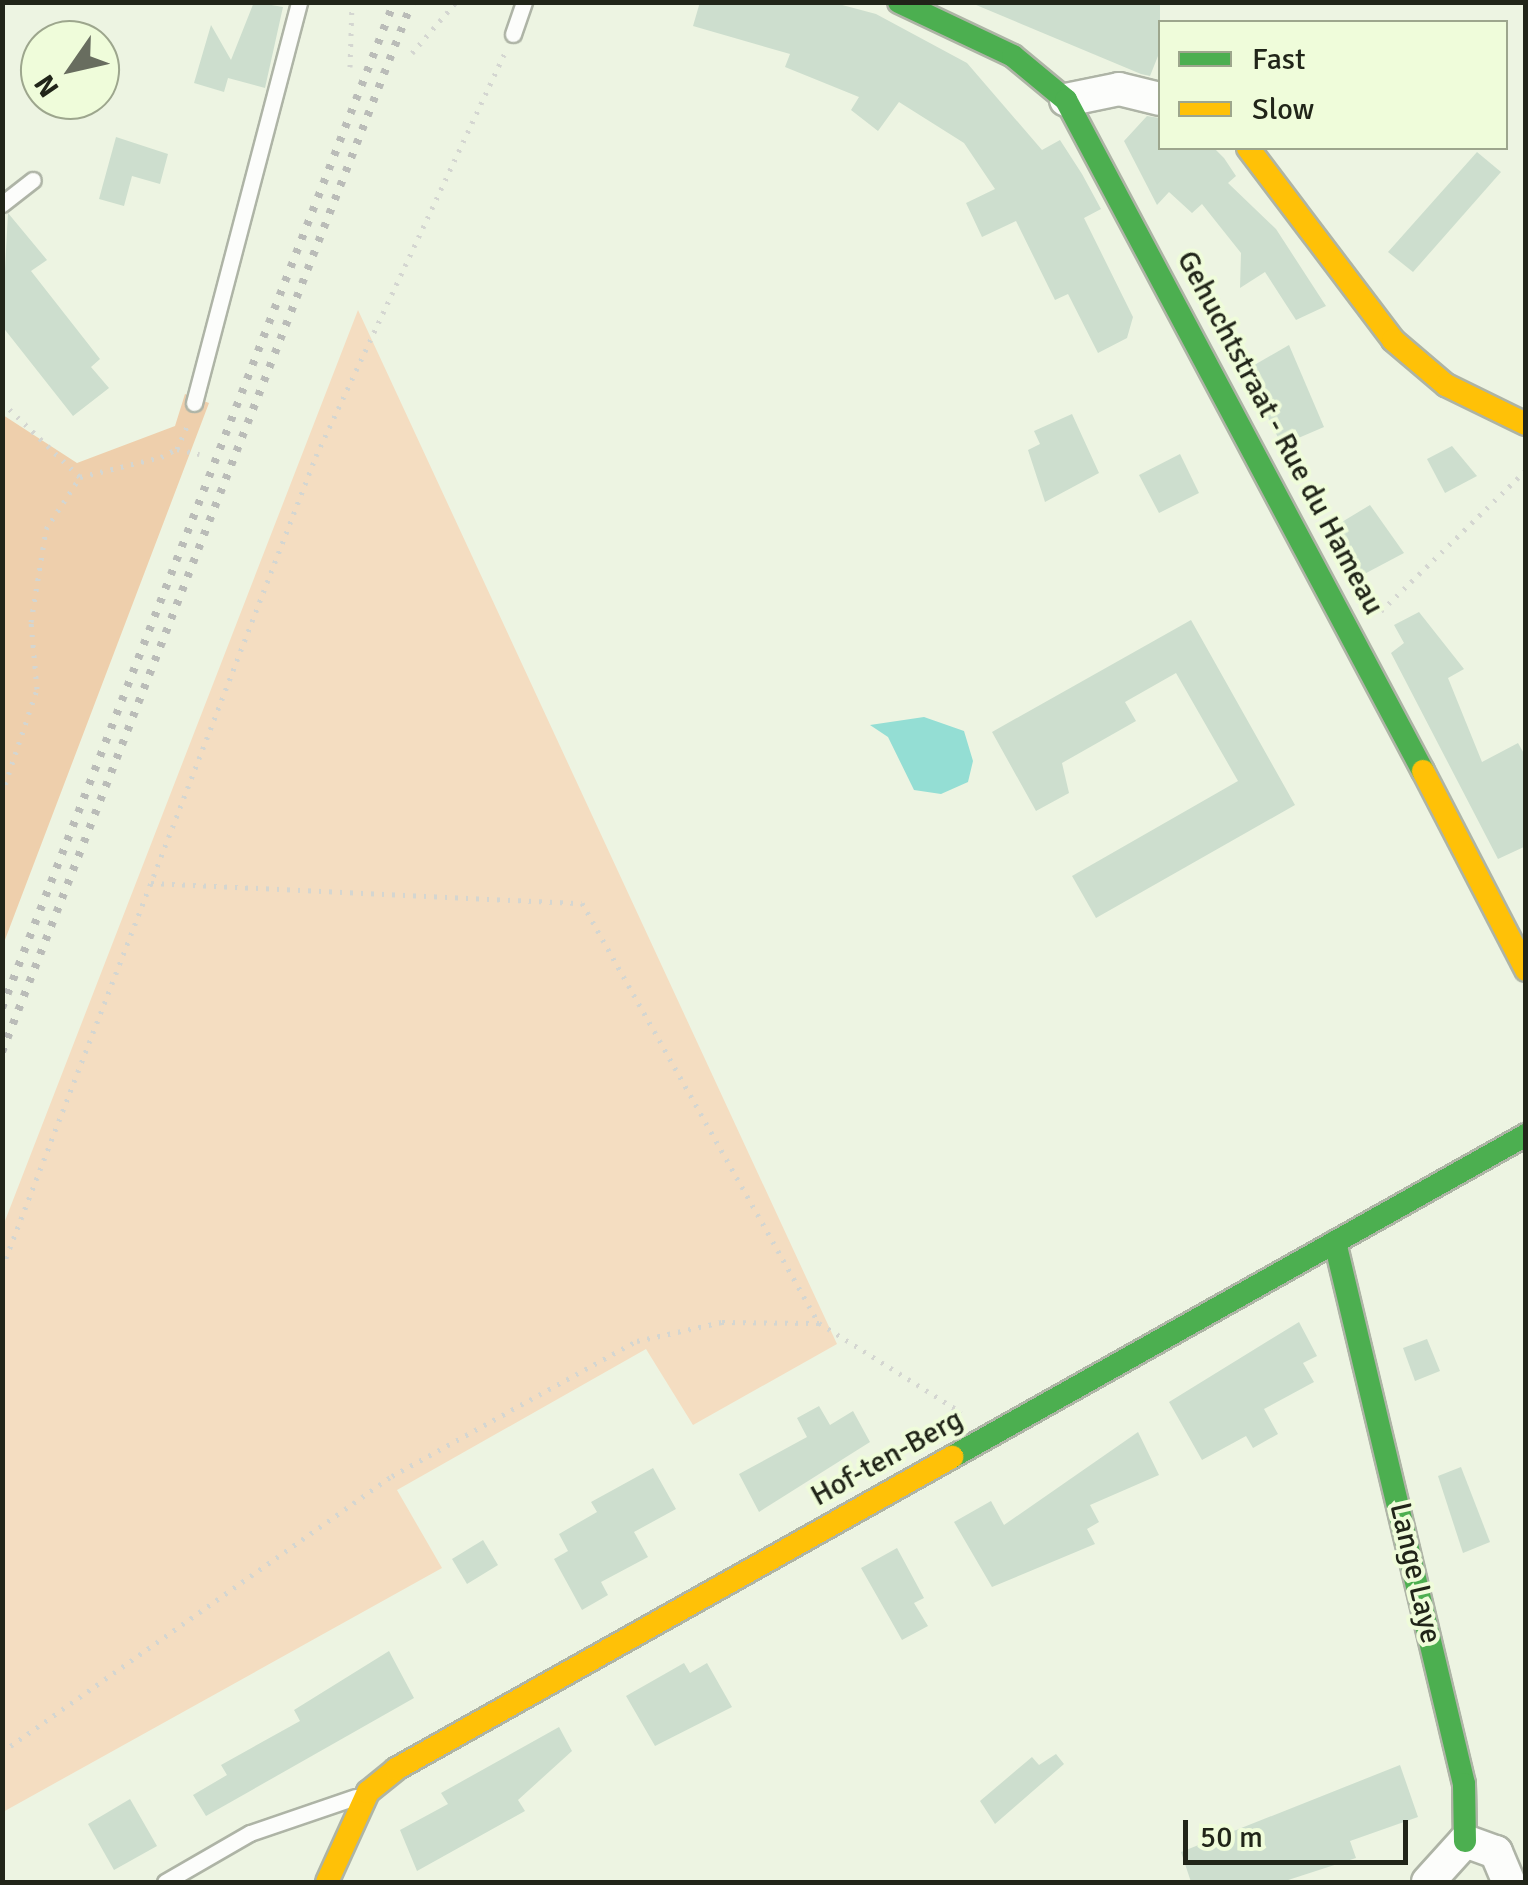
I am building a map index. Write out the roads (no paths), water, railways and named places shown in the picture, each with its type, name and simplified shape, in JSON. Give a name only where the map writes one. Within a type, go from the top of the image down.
[{"type":"street","name":"Gehuchtstraat - Rue du Hameau","points":[[899,2],[1013,56],[1066,100],[1526,970]]},
{"type":"street","points":[[1066,100],[1119,90],[1158,99]]},
{"type":"street","points":[[1250,150],[1394,340],[1446,384],[1526,424]]},
{"type":"street","name":"Hof-ten-Berg","points":[[368,1792],[992,1434],[1526,1135]]},
{"type":"street","name":"Lange Laye","points":[[1335,1242],[1464,1784],[1465,1841]]},
{"type":"street","points":[[327,1882],[368,1792]]},
{"type":"street","points":[[1428,1882],[1465,1841],[1496,1852],[1509,1882]]},
{"type":"lane","points":[[194,403],[299,2]]},
{"type":"lane","points":[[513,34],[524,2]]},
{"type":"lane","points":[[2,204],[33,180]]},
{"type":"lane","points":[[165,1882],[250,1833],[368,1792]]},
{"type":"water","points":[[924,717],[964,731],[973,761],[968,782],[941,794],[914,790],[888,737],[870,725]]},
{"type":"railway","points":[[2,1008],[394,2]]},
{"type":"railway","points":[[2,1052],[412,2]]}]
